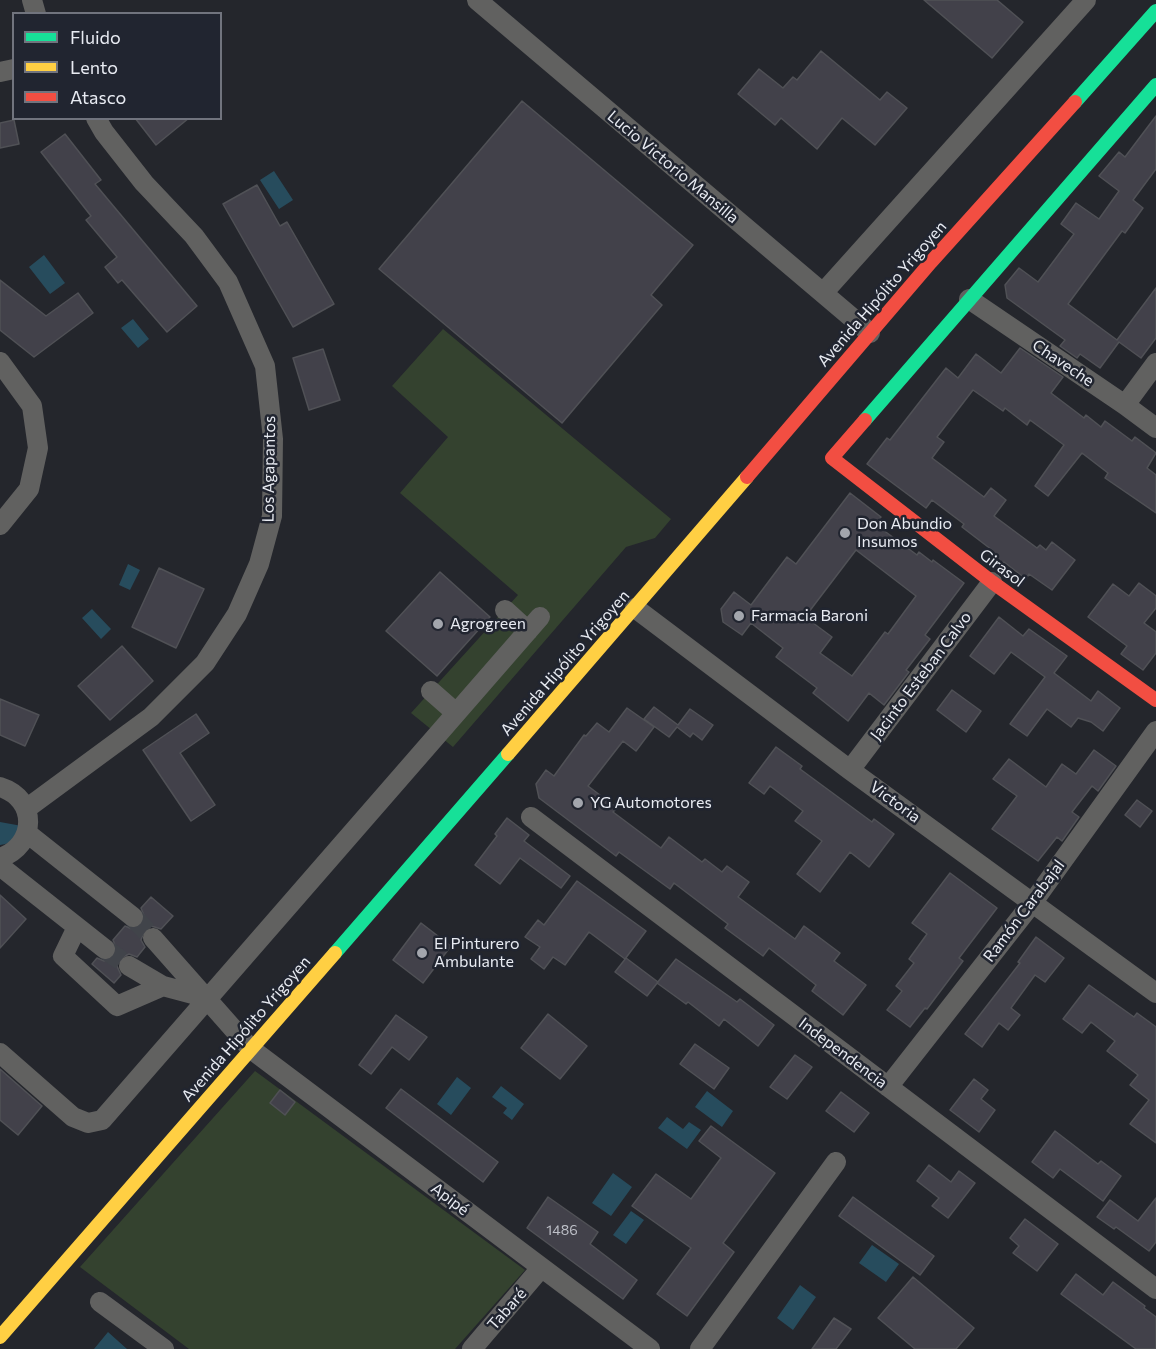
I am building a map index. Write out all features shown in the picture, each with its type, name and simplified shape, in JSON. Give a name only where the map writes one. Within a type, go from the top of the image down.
[{"type":"main road","name":"Avenida Hipólito Yrigoyen","points":[[0,1337],[635,608],[870,333],[1156,11]]},
{"type":"main road","points":[[969,299],[1156,86]]},
{"type":"main road","name":"Girasol","points":[[969,299],[832,458],[992,582],[1156,700]]},
{"type":"street","name":"Lucio Victorio Mansilla","points":[[477,0],[870,333]]},
{"type":"street","points":[[823,293],[1086,0]]},
{"type":"street","name":"Los Agapantos","points":[[26,809],[151,717],[205,663],[237,614],[259,564],[272,516],[273,439],[266,366],[228,282],[194,236],[144,183],[97,120]]},
{"type":"street","name":"Chaveche","points":[[969,299],[1125,405],[1156,429]]},
{"type":"street","points":[[0,362],[32,406],[38,448],[29,489],[0,525]]},
{"type":"street","points":[[1125,405],[1156,363]]},
{"type":"street","name":"Jacinto Esteban Calvo","points":[[850,770],[992,582]]},
{"type":"street","name":"Victoria","points":[[635,608],[850,770],[1156,993]]},
{"type":"street","points":[[0,1053],[73,1117],[88,1123],[102,1119],[534,624],[505,610]]},
{"type":"street","points":[[431,691],[456,713]]},
{"type":"street","name":"Ramón Carabajal","points":[[888,1087],[1033,902],[1156,731]]},
{"type":"street","points":[[0,787],[12,792],[20,800],[26,809],[28,821],[27,833],[17,849],[0,858]]},
{"type":"street","name":"Independencia","points":[[531,817],[1156,1289]]},
{"type":"street","points":[[27,833],[133,917]]},
{"type":"street","points":[[0,866],[105,949]]},
{"type":"street","points":[[78,927],[63,956],[117,1006],[163,986]]},
{"type":"street","name":"Apipé","points":[[153,938],[251,1049],[650,1349]]},
{"type":"street","points":[[129,966],[163,986],[208,998]]},
{"type":"street","points":[[700,1349],[836,1162]]},
{"type":"street","name":"Tabaré","points":[[472,1349],[541,1268]]},
{"type":"street","points":[[100,1302],[164,1349]]},
{"type":"green space","points":[[443,329],[671,519],[655,538],[626,547],[453,747],[411,713],[518,595],[400,493],[448,437],[392,386]]},
{"type":"green space","points":[[255,1071],[525,1270],[455,1349],[189,1349],[80,1267]]},
{"type":"water","points":[[274,171],[293,200],[279,209],[260,180]]},
{"type":"water","points":[[44,255],[65,283],[50,294],[29,267]]},
{"type":"water","points":[[133,319],[149,339],[138,348],[121,328]]},
{"type":"water","points":[[128,564],[140,570],[130,590],[119,585]]},
{"type":"water","points":[[92,609],[111,629],[101,639],[82,618]]},
{"type":"water","points":[[0,822],[22,826],[14,839],[0,845]]},
{"type":"water","points":[[457,1077],[471,1088],[451,1115],[437,1104]]},
{"type":"water","points":[[501,1086],[524,1104],[512,1120],[503,1113],[507,1108],[492,1097]]},
{"type":"water","points":[[707,1091],[733,1111],[722,1127],[695,1107]]},
{"type":"water","points":[[667,1117],[683,1129],[689,1122],[701,1130],[687,1149],[658,1128]]},
{"type":"water","points":[[613,1173],[632,1187],[611,1216],[592,1203]]},
{"type":"water","points":[[631,1211],[644,1220],[626,1244],[613,1235]]},
{"type":"water","points":[[872,1245],[899,1264],[886,1282],[859,1263]]},
{"type":"water","points":[[800,1285],[816,1297],[793,1330],[777,1318]]},
{"type":"water","points":[[108,1332],[127,1349],[94,1349]]},
{"type":"building","points":[[924,0],[997,0],[1023,22],[992,58]]},
{"type":"building","points":[[821,51],[880,100],[887,92],[907,108],[875,145],[842,118],[817,149],[781,118],[775,125],[738,94],[759,69],[783,88],[793,77],[797,80]]},
{"type":"building","points":[[522,101],[693,245],[651,295],[662,305],[562,423],[379,269]]},
{"type":"building","points":[[1156,116],[1156,169],[1133,200],[1143,208],[1125,233],[1122,231],[1068,304],[1117,340],[1156,288],[1156,338],[1141,358],[1119,342],[1100,368],[1080,354],[1077,358],[1060,346],[1065,340],[1007,298],[1005,285],[1019,268],[1038,282],[1074,234],[1061,224],[1076,203],[1099,219],[1119,191],[1099,176],[1119,152],[1125,157]]},
{"type":"building","points":[[14,120],[19,144],[0,148],[0,123]]},
{"type":"building","points":[[137,120],[187,120],[156,145]]},
{"type":"building","points":[[65,134],[101,180],[95,184],[197,306],[167,332],[122,280],[118,283],[105,267],[117,257],[86,220],[91,216],[41,152]]},
{"type":"building","points":[[257,185],[280,226],[287,222],[334,304],[293,327],[223,204]]},
{"type":"building","points":[[0,280],[46,316],[78,293],[93,313],[34,357],[0,330]]},
{"type":"building","points":[[1020,348],[1063,377],[1051,393],[1084,418],[1086,415],[1101,427],[1105,421],[1132,441],[1135,437],[1156,453],[1147,468],[1156,475],[1156,513],[1105,478],[1108,473],[1082,453],[1048,496],[1035,486],[1064,445],[1030,420],[1027,425],[1005,408],[1003,411],[973,390],[937,437],[944,442],[932,458],[984,497],[991,488],[1006,500],[994,516],[1037,548],[1040,545],[1046,550],[1052,542],[1075,560],[1052,590],[1029,574],[1026,579],[1004,562],[1002,565],[989,555],[992,550],[962,527],[964,524],[932,500],[926,508],[867,464],[887,438],[890,440],[946,368],[958,378],[976,354],[1001,373]]},
{"type":"building","points":[[323,349],[340,400],[309,410],[293,358]]},
{"type":"building","points":[[850,493],[881,517],[875,524],[917,555],[919,552],[932,562],[933,560],[964,583],[925,635],[930,639],[906,670],[909,672],[884,705],[869,693],[848,721],[813,693],[817,688],[776,657],[783,648],[751,623],[742,635],[723,622],[721,609],[734,592],[751,605],[787,557],[796,564]],"holes":[[[856,550],[916,596],[888,634],[885,632],[852,676],[820,653],[832,637],[805,617]]]},
{"type":"building","points":[[159,568],[204,589],[176,648],[132,627]]},
{"type":"building","name":"Agrogreen","points":[[440,572],[490,617],[437,676],[386,631]]},
{"type":"building","points":[[1139,583],[1156,596],[1156,608],[1144,623],[1156,632],[1156,653],[1143,670],[1121,654],[1127,646],[1088,617],[1113,584],[1129,596]]},
{"type":"building","points":[[999,617],[1023,636],[1029,629],[1067,656],[1054,673],[1091,701],[1098,691],[1120,708],[1103,731],[1091,722],[1078,718],[1071,727],[1047,709],[1027,736],[1010,724],[1045,677],[1011,652],[994,674],[970,656]]},
{"type":"building","points":[[122,646],[153,681],[110,720],[78,686]]},
{"type":"building","points":[[952,690],[981,711],[966,732],[937,710]]},
{"type":"building","points":[[0,699],[39,715],[25,746],[0,735]]},
{"type":"building","points":[[654,707],[678,725],[690,709],[713,725],[702,740],[693,733],[690,737],[677,727],[669,737],[644,719]]},
{"type":"building","points":[[627,708],[654,727],[636,751],[623,741],[588,786],[617,808],[613,812],[661,848],[669,837],[702,862],[705,859],[722,872],[727,866],[749,882],[738,897],[795,939],[804,926],[840,953],[834,961],[866,985],[843,1015],[812,991],[816,985],[769,948],[763,956],[725,928],[728,924],[674,883],[670,889],[619,852],[616,856],[539,798],[536,784],[546,770],[554,776],[584,735],[586,736],[597,723],[609,732]]},
{"type":"building","points":[[196,714],[209,733],[180,753],[215,805],[191,821],[143,750]]},
{"type":"building","points":[[776,747],[802,766],[800,769],[872,822],[874,819],[894,834],[869,867],[850,852],[820,892],[797,874],[822,841],[795,821],[803,811],[770,786],[764,794],[749,783]]},
{"type":"building","points":[[1094,750],[1116,766],[1098,791],[1092,786],[1072,812],[1079,817],[1062,841],[1057,837],[1038,861],[992,829],[1017,796],[993,779],[1009,759],[1046,787],[1062,764],[1076,774]]},
{"type":"building","points":[[1137,800],[1152,811],[1140,827],[1125,815]]},
{"type":"building","points":[[507,818],[529,835],[524,841],[570,876],[561,888],[520,858],[500,884],[475,865],[497,836],[495,834]]},
{"type":"building","points":[[950,873],[997,908],[959,958],[963,961],[927,1009],[925,1008],[910,1027],[887,1010],[902,991],[896,986],[914,963],[909,959],[927,934],[912,923]]},
{"type":"building","points":[[577,881],[646,931],[625,959],[589,932],[565,965],[553,957],[544,969],[531,959],[540,947],[525,937],[538,920],[544,925]]},
{"type":"building","points":[[0,895],[26,919],[0,948]]},
{"type":"building","points":[[151,897],[173,916],[161,929],[151,926],[145,929],[141,940],[145,947],[137,957],[129,954],[119,959],[117,966],[121,975],[114,983],[92,964],[97,958],[104,961],[114,957],[117,950],[113,940],[125,926],[132,929],[142,925],[145,918],[141,908]]},
{"type":"building","name":"El Pinturero Ambulante","points":[[421,923],[451,946],[423,983],[393,960]]},
{"type":"building","points":[[1036,937],[1064,958],[1045,982],[1035,975],[1011,1008],[1020,1015],[1008,1030],[999,1023],[982,1047],[965,1034],[1020,963],[1018,962]]},
{"type":"building","points":[[626,958],[658,982],[647,996],[615,972]]},
{"type":"building","points":[[676,959],[737,1002],[740,999],[774,1025],[758,1046],[724,1019],[719,1026],[688,1002],[686,1004],[657,983]]},
{"type":"building","points":[[1089,985],[1134,1017],[1137,1013],[1156,1027],[1156,1143],[1130,1124],[1149,1100],[1130,1085],[1138,1075],[1107,1051],[1115,1041],[1091,1022],[1082,1033],[1063,1019]]},
{"type":"building","points":[[548,1014],[587,1046],[560,1079],[521,1048]]},
{"type":"building","points":[[396,1015],[427,1037],[409,1060],[392,1047],[371,1074],[359,1065]]},
{"type":"building","points":[[695,1044],[729,1068],[714,1089],[680,1064]]},
{"type":"building","points":[[795,1055],[812,1067],[787,1099],[770,1087]]},
{"type":"building","points":[[0,1069],[42,1106],[18,1135],[0,1120]]},
{"type":"building","points":[[974,1079],[988,1090],[981,1099],[995,1110],[979,1132],[950,1110]]},
{"type":"building","points":[[401,1089],[498,1162],[483,1182],[386,1108]]},
{"type":"building","points":[[280,1090],[295,1102],[285,1115],[270,1103]]},
{"type":"building","points":[[841,1092],[869,1113],[854,1132],[826,1111]]},
{"type":"building","points":[[711,1126],[775,1173],[723,1243],[734,1252],[687,1316],[657,1294],[691,1248],[632,1206],[656,1174],[691,1199],[721,1158],[699,1141]]},
{"type":"building","points":[[1055,1131],[1098,1164],[1101,1161],[1121,1176],[1103,1201],[1060,1169],[1053,1178],[1032,1162]]},
{"type":"building","points":[[929,1165],[951,1182],[959,1171],[975,1183],[948,1218],[932,1206],[939,1198],[917,1181]]},
{"type":"building","points":[[548,1197],[598,1232],[590,1244],[637,1280],[623,1299],[527,1228]]},
{"type":"building","points":[[853,1197],[934,1256],[920,1275],[839,1216]]},
{"type":"building","points":[[1156,1198],[1156,1242],[1149,1251],[1116,1227],[1114,1229],[1097,1217],[1110,1200],[1138,1221]]},
{"type":"building","points":[[1025,1219],[1058,1244],[1037,1271],[1013,1253],[1019,1246],[1010,1238]]},
{"type":"building","points":[[1076,1274],[1103,1295],[1113,1282],[1145,1306],[1144,1308],[1156,1317],[1156,1349],[1136,1349],[1061,1294]]},
{"type":"building","points":[[913,1277],[974,1328],[956,1349],[915,1349],[878,1318]]},
{"type":"building","points":[[834,1318],[851,1329],[836,1349],[812,1349]]},
{"type":"tunnel","points":[[133,917],[153,938]]},
{"type":"tunnel","points":[[105,949],[129,966]]},
{"type":"traffic: fast","points":[[1075,102],[1156,11]]},
{"type":"traffic: fast","points":[[865,420],[1156,85]]},
{"type":"traffic: fast","points":[[335,953],[508,754]]},
{"type":"traffic: slow","points":[[508,754],[747,477]]},
{"type":"traffic: slow","points":[[0,1337],[335,953]]},
{"type":"traffic: jam","points":[[747,477],[931,262],[1075,102]]},
{"type":"traffic: jam","points":[[865,420],[832,458],[992,582],[1156,700]]},
{"type":"place","name":"Don Abundio Insumos","points":[[845,533]]},
{"type":"place","name":"Farmacia Baroni","points":[[739,616]]},
{"type":"place","name":"Agrogreen","points":[[438,624]]},
{"type":"place","name":"YG Automotores","points":[[578,803]]},
{"type":"place","name":"El Pinturero Ambulante","points":[[422,953]]}]
